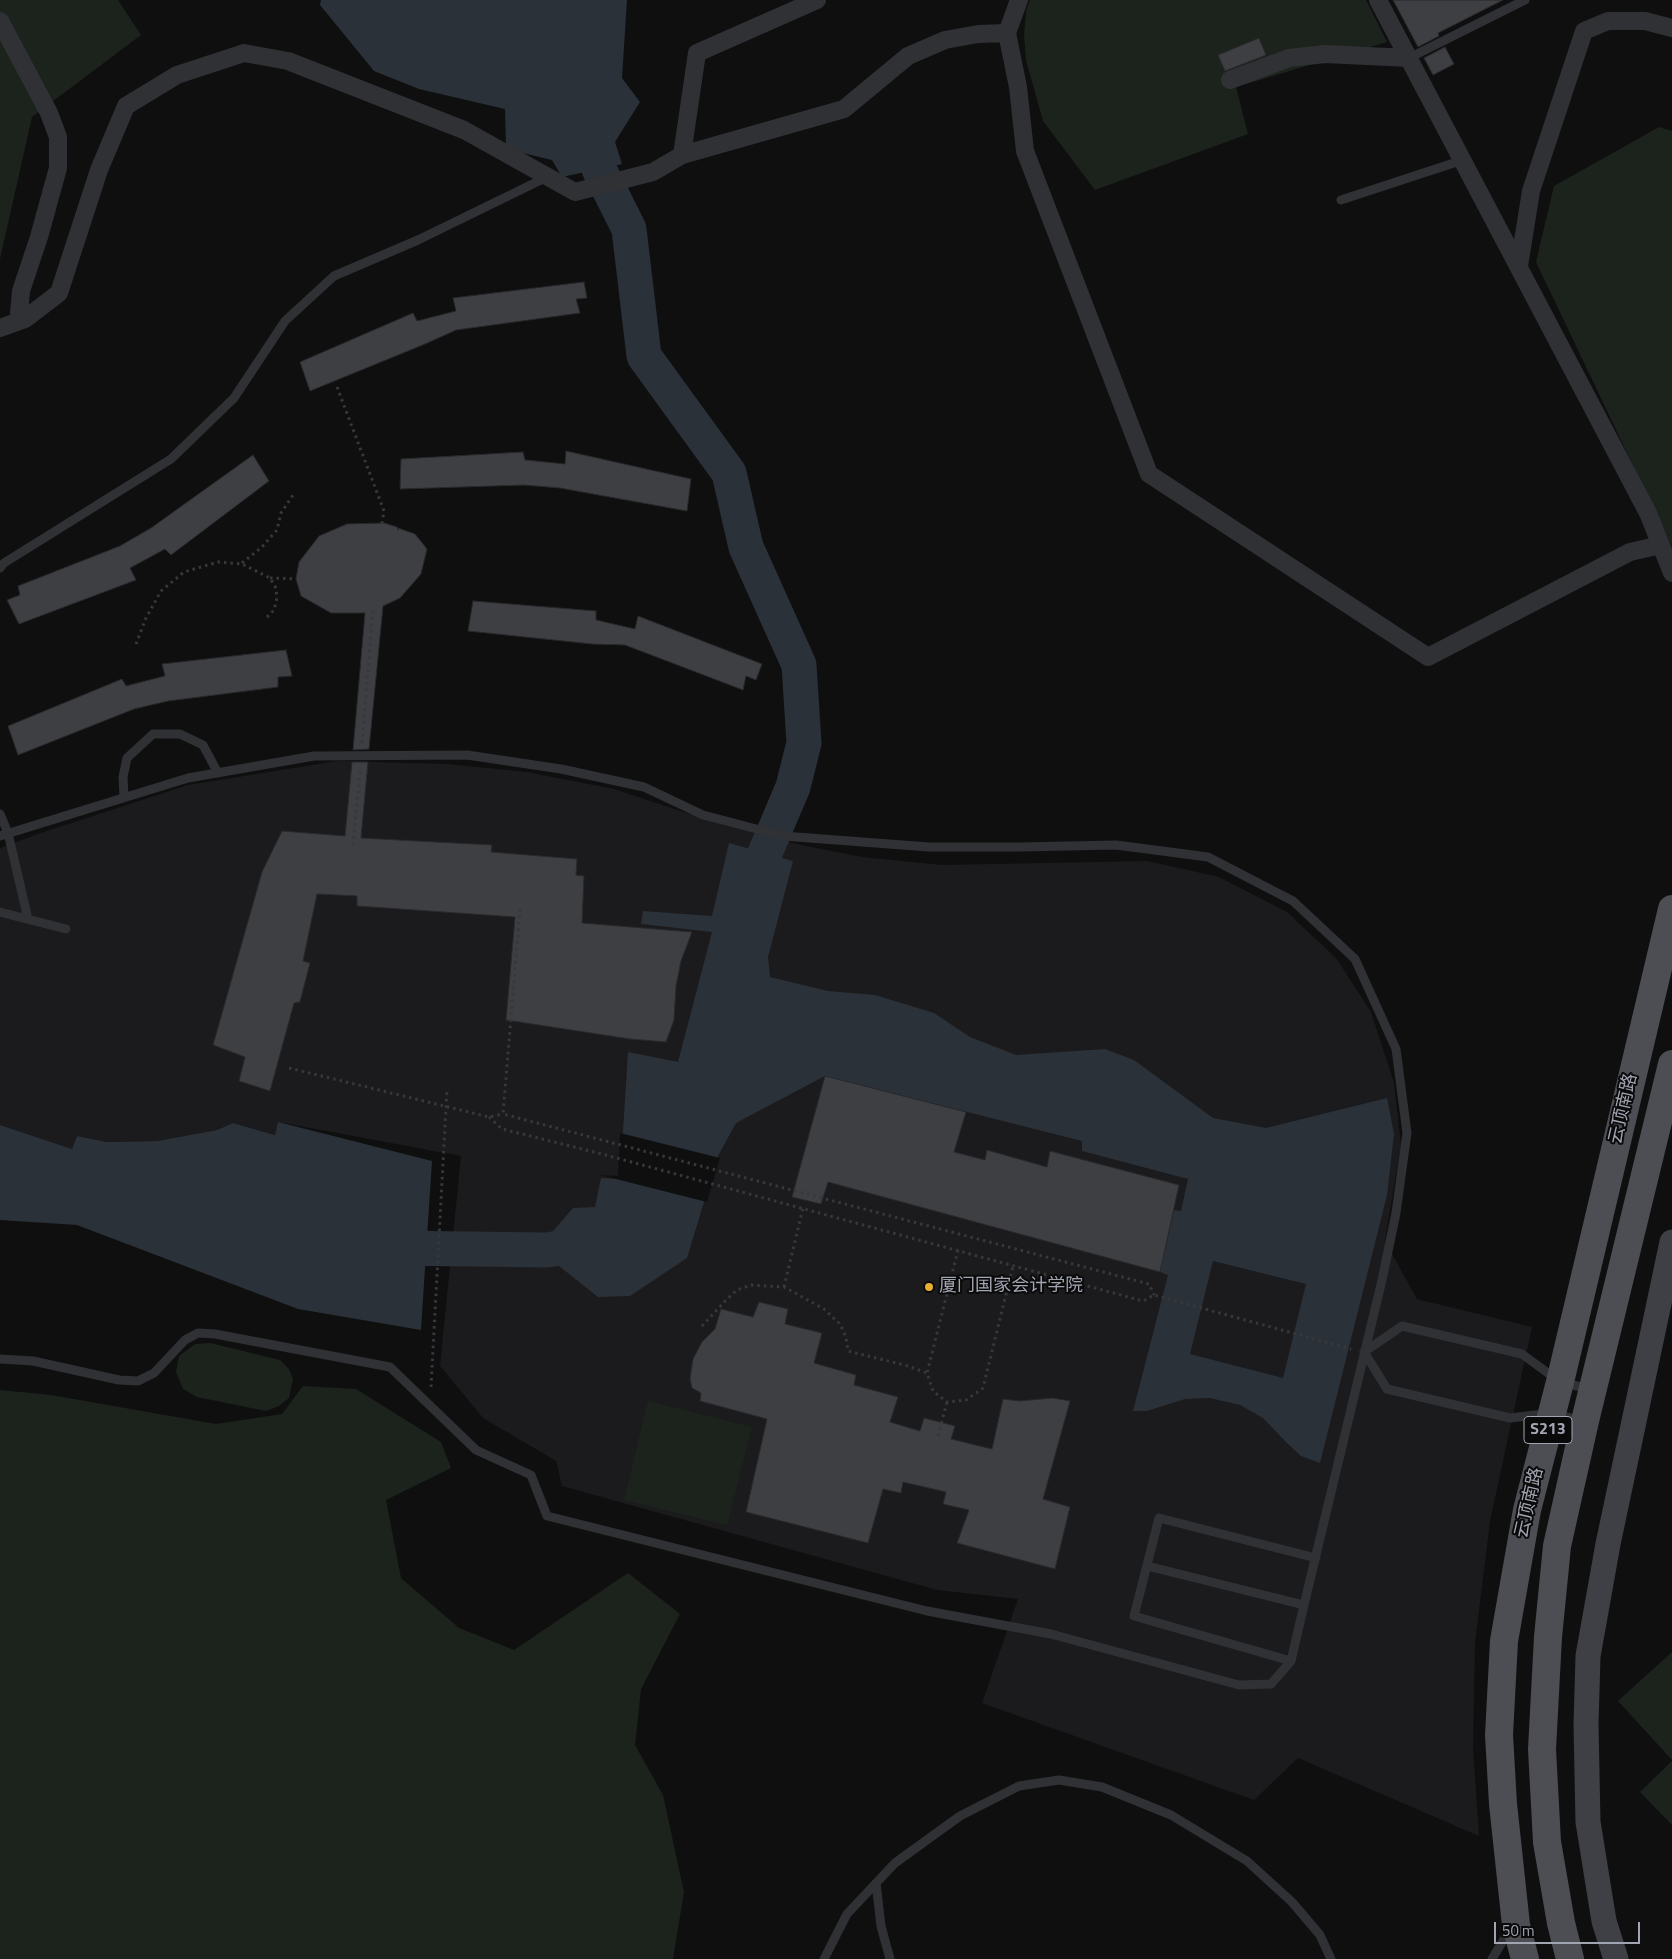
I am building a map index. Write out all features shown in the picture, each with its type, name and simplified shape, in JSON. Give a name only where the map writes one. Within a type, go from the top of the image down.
[{"type":"main road","name":"云顶南路","points":[[1526,1959],[1516,1925],[1503,1804],[1499,1735],[1504,1642],[1527,1510],[1560,1382],[1672,910]]},
{"type":"main road","name":"云顶南路","points":[[1570,1959],[1561,1922],[1547,1842],[1542,1749],[1548,1637],[1557,1546],[1592,1389],[1672,1064]]},
{"type":"street","points":[[682,155],[697,53],[817,0]]},
{"type":"street","points":[[1019,0],[1007,33],[1018,87],[1025,151],[1149,474],[1428,657],[1630,552],[1661,545]]},
{"type":"street","points":[[1378,0],[1648,513],[1672,573]]},
{"type":"street","points":[[0,21],[49,113],[58,137],[58,168],[39,237],[21,290],[19,313],[26,319]]},
{"type":"street","points":[[1519,266],[1531,191],[1584,31],[1608,21],[1645,21],[1672,28]]},
{"type":"street","points":[[0,328],[26,319],[59,294],[99,170],[126,106],[177,75],[244,53],[288,61],[464,130],[575,192],[653,172],[682,155],[844,109],[908,56],[945,40],[978,34],[1007,33]]},
{"type":"street","points":[[1230,80],[1289,58],[1325,54],[1409,58]]},
{"type":"street","points":[[1616,1959],[1604,1921],[1588,1822],[1586,1725],[1588,1656],[1608,1544],[1672,1242]]},
{"type":"lane","points":[[1409,58],[1525,0]]},
{"type":"lane","points":[[1341,200],[1463,160]]},
{"type":"lane","points":[[0,568],[4,563],[171,459],[234,398],[284,320],[334,276],[418,240],[547,177]]},
{"type":"lane","points":[[124,798],[123,777],[127,758],[153,734],[180,734],[203,746],[218,773]]},
{"type":"lane","points":[[0,1359],[33,1361],[119,1380],[138,1381],[154,1373],[185,1340],[198,1333],[215,1334],[390,1367],[476,1450],[531,1475],[546,1516],[927,1611],[1051,1634],[1239,1685],[1271,1684],[1290,1661],[1316,1558],[1396,1213],[1407,1133],[1396,1049],[1355,959],[1294,901],[1208,857],[1116,845],[1019,848],[929,847],[783,836],[703,815],[644,787],[561,769],[467,756],[314,756],[188,778],[4,834]]},
{"type":"lane","points":[[0,814],[28,919]]},
{"type":"lane","points":[[0,912],[66,929]]},
{"type":"lane","points":[[1364,1352],[1402,1326],[1522,1354],[1560,1382],[1592,1389]]},
{"type":"lane","points":[[1364,1352],[1386,1390],[1510,1418],[1552,1413],[1585,1421]]},
{"type":"lane","points":[[1290,1661],[1134,1616],[1159,1518],[1316,1558]]},
{"type":"lane","points":[[1147,1566],[1304,1605]]},
{"type":"lane","points":[[824,1959],[848,1914],[895,1864],[960,1816],[1019,1786],[1059,1780],[1102,1787],[1171,1815],[1246,1861],[1292,1902],[1320,1935],[1331,1959]]},
{"type":"lane","points":[[876,1884],[881,1926],[890,1959]]},
{"type":"lane","points":[[1492,1959],[1504,1939],[1516,1925]]},
{"type":"path","points":[[336,387],[384,511],[382,524]]},
{"type":"path","points":[[242,564],[262,547],[277,530],[281,514],[293,495]]},
{"type":"path","points":[[136,644],[146,618],[161,591],[184,572],[218,562],[242,564],[270,578],[296,579]]},
{"type":"path","points":[[264,620],[274,610],[278,598],[276,588],[270,578]]},
{"type":"path","points":[[362,746],[373,610]]},
{"type":"path","points":[[353,845],[360,772]]},
{"type":"path","points":[[503,1114],[520,909]]},
{"type":"path","points":[[289,1068],[489,1118],[502,1129],[602,1154],[1143,1301],[1154,1295],[1364,1352]]},
{"type":"path","points":[[430,1405],[447,1089]]},
{"type":"path","points":[[489,1118],[503,1114],[1149,1284],[1154,1295]]},
{"type":"path","points":[[784,1287],[803,1208]]},
{"type":"path","points":[[958,1250],[927,1373],[932,1391],[947,1402],[966,1400],[983,1388],[1014,1266]]},
{"type":"path","points":[[702,1326],[727,1298],[737,1290],[751,1285],[784,1287],[824,1309],[840,1324],[846,1337],[848,1351],[908,1366],[927,1373]]},
{"type":"path","points":[[938,1436],[947,1402]]},
{"type":"shaded area","points":[[0,0],[118,0],[141,35],[32,117],[0,259]]},
{"type":"shaded area","points":[[321,0],[627,0],[622,78],[640,102],[615,142],[622,164],[562,177],[552,160],[506,149],[505,109],[419,89],[374,71],[320,5]]},
{"type":"shaded area","points":[[1030,0],[1366,0],[1387,42],[1236,87],[1248,134],[1095,190],[1043,121],[1026,60],[1024,35],[1026,11]]},
{"type":"shaded area","points":[[1659,127],[1672,131],[1672,547],[1536,262],[1554,186]]},
{"type":"shaded area","name":"厦门国家会计学院","points":[[337,761],[448,764],[527,772],[614,789],[726,826],[801,845],[862,857],[942,865],[1147,861],[1219,877],[1287,912],[1336,958],[1371,1012],[1394,1083],[1401,1144],[1385,1241],[1417,1299],[1532,1327],[1490,1521],[1475,1643],[1473,1747],[1479,1836],[1298,1758],[1254,1800],[982,1703],[1018,1599],[937,1590],[562,1486],[556,1461],[483,1418],[440,1366],[461,1156],[278,1122],[276,1135],[233,1123],[217,1130],[157,1141],[107,1142],[77,1136],[72,1149],[0,1125],[0,848],[188,785]]},
{"type":"shaded area","points":[[729,843],[793,861],[768,957],[770,977],[828,991],[875,995],[934,1013],[970,1037],[1016,1055],[1105,1049],[1134,1060],[1213,1118],[1266,1128],[1387,1098],[1394,1134],[1387,1195],[1320,1463],[1301,1456],[1263,1418],[1240,1405],[1210,1398],[1185,1399],[1147,1411],[1133,1411],[1168,1275],[1160,1272],[1174,1210],[1181,1211],[1188,1179],[1082,1151],[1082,1141],[825,1076],[736,1123],[718,1156],[687,1258],[630,1296],[598,1297],[559,1266],[548,1237],[573,1208],[595,1207],[601,1178],[620,1179],[628,1052],[678,1062],[712,932],[641,924],[643,911],[712,916]],"holes":[[[1213,1261],[1306,1284],[1283,1378],[1190,1354]]]},
{"type":"shaded area","points":[[278,1122],[432,1161],[421,1330],[298,1309],[77,1225],[0,1220],[0,1125],[72,1149],[77,1136],[107,1142],[157,1141],[217,1130],[233,1123],[275,1135]]},
{"type":"shaded area","points":[[210,1343],[280,1360],[289,1369],[293,1379],[289,1398],[279,1406],[266,1411],[197,1397],[183,1389],[176,1372],[179,1356],[195,1344]]},
{"type":"shaded area","points":[[303,1386],[356,1389],[441,1442],[451,1468],[386,1500],[401,1578],[459,1628],[514,1650],[628,1573],[680,1614],[641,1689],[635,1745],[663,1795],[684,1892],[673,1959],[0,1959],[0,1390],[51,1395],[216,1424],[282,1414]]},
{"type":"shaded area","points":[[648,1401],[752,1427],[727,1525],[624,1500]]},
{"type":"shaded area","points":[[1672,1652],[1672,1760],[1618,1701]]},
{"type":"shaded area","points":[[1672,1761],[1672,1825],[1640,1792]]},
{"type":"pier","points":[[620,1133],[720,1158],[707,1202],[600,1175],[618,1176]]},
{"type":"building","points":[[1393,0],[1503,0],[1438,33],[1439,36],[1418,47]]},
{"type":"building","points":[[1259,38],[1266,55],[1225,71],[1218,55]]},
{"type":"building","points":[[1445,47],[1454,64],[1433,75],[1424,58]]},
{"type":"building","points":[[584,282],[587,298],[576,299],[580,313],[456,330],[310,391],[300,362],[413,313],[417,321],[456,311],[453,298]]},
{"type":"building","points":[[566,451],[691,479],[687,511],[560,488],[524,485],[400,489],[401,459],[523,452],[525,460],[565,464]]},
{"type":"building","points":[[253,455],[269,481],[171,555],[165,549],[130,568],[136,580],[19,624],[7,600],[20,595],[18,586],[120,546],[151,528]]},
{"type":"building","points":[[384,523],[397,527],[398,530],[398,528],[415,534],[427,549],[421,574],[400,598],[383,606],[369,749],[353,750],[365,613],[331,613],[301,596],[296,579],[299,562],[319,536],[347,524]]},
{"type":"building","points":[[473,601],[596,611],[596,620],[635,629],[638,616],[762,664],[756,680],[746,676],[743,690],[625,645],[592,644],[468,631]]},
{"type":"building","points":[[286,650],[292,676],[278,677],[278,687],[168,701],[134,709],[18,755],[8,726],[122,679],[126,686],[165,676],[162,664]]},
{"type":"building","points":[[352,762],[368,762],[361,838],[492,845],[491,852],[577,859],[576,875],[584,876],[582,923],[692,932],[681,961],[676,986],[674,1020],[666,1042],[630,1039],[506,1020],[515,917],[357,906],[357,896],[317,894],[303,961],[310,963],[300,1002],[294,1003],[270,1091],[239,1081],[245,1057],[213,1045],[262,872],[282,831],[345,836]]},
{"type":"building","points":[[825,1076],[966,1112],[954,1152],[985,1160],[987,1150],[1047,1167],[1050,1151],[1179,1185],[1160,1272],[828,1182],[821,1204],[792,1197]]},
{"type":"building","points":[[759,1302],[788,1309],[785,1324],[822,1333],[814,1363],[856,1375],[854,1385],[898,1397],[890,1422],[920,1431],[924,1418],[955,1426],[951,1439],[992,1449],[1003,1399],[1019,1401],[1053,1398],[1070,1401],[1043,1499],[1070,1507],[1055,1569],[957,1543],[969,1510],[943,1504],[946,1492],[903,1482],[901,1493],[883,1489],[868,1543],[746,1512],[767,1419],[700,1401],[701,1393],[692,1388],[690,1379],[693,1359],[702,1342],[715,1329],[721,1309],[753,1317]]},
{"type":"waterway","points":[[599,169],[629,229],[644,356],[729,473],[746,547],[799,665],[804,743],[793,787],[765,853],[749,899]]},
{"type":"waterway","points":[[377,1247],[547,1250],[599,1241]]},
{"type":"place","name":"厦门国家会计学院","points":[[929,1287]]}]
